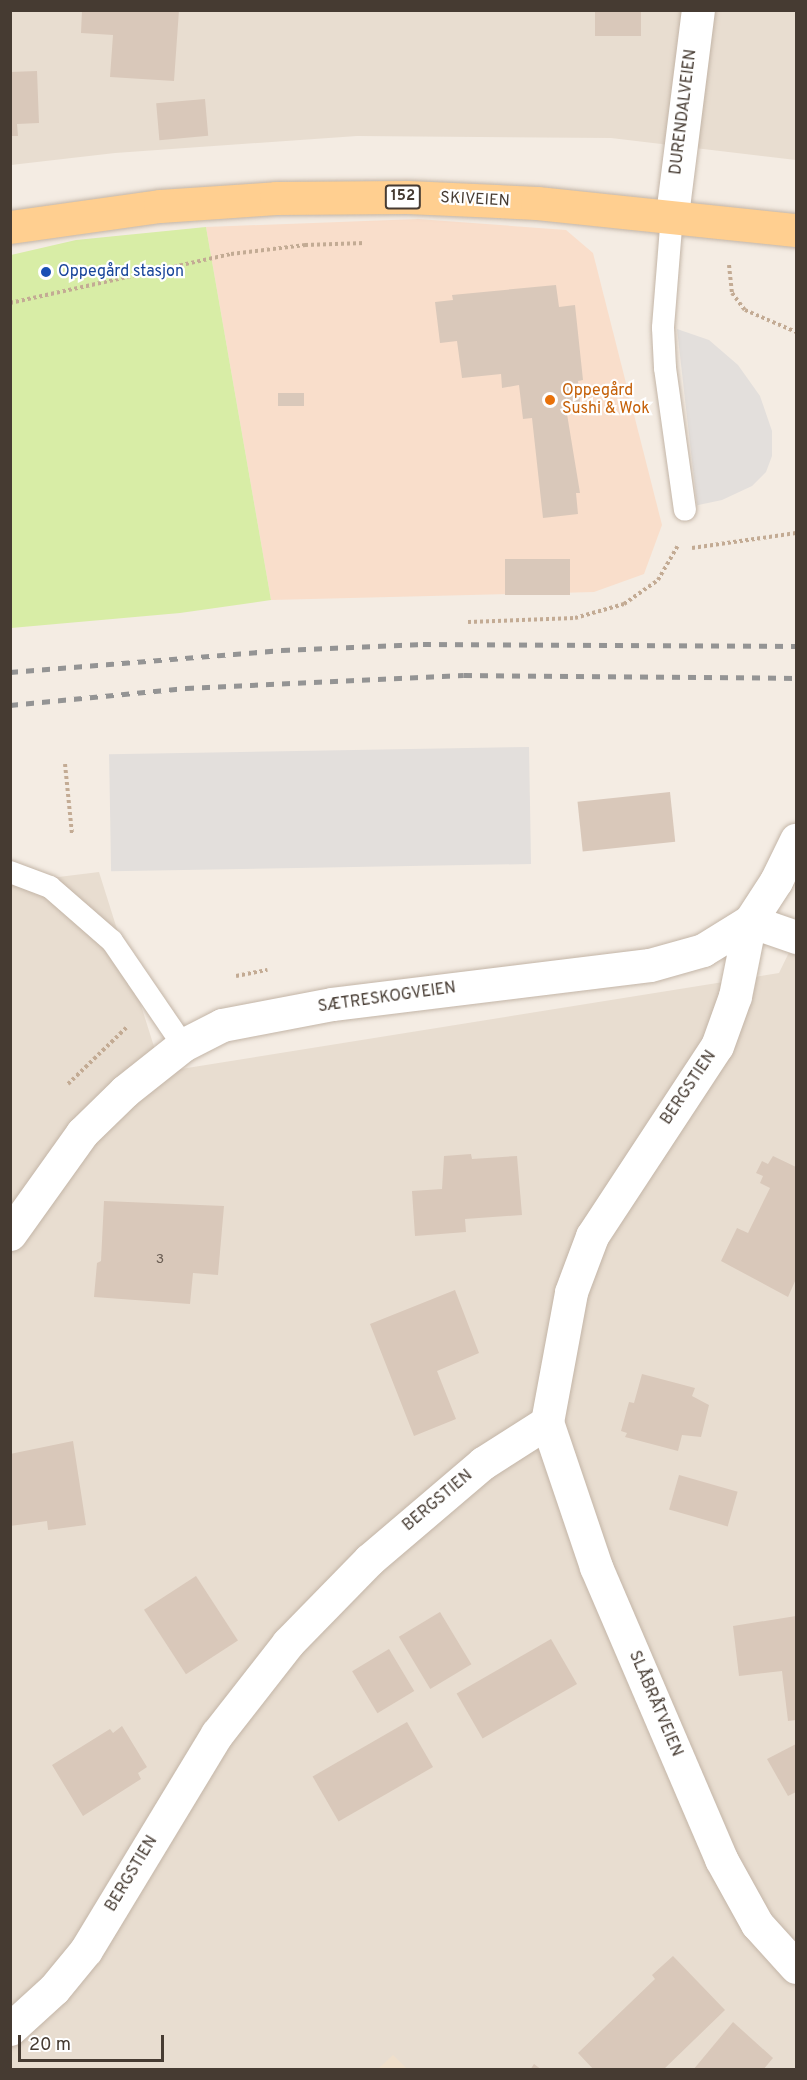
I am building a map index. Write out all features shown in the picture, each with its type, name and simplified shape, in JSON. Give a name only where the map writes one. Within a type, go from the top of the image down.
[{"type":"main road","name":"SKIVEIEN","points":[[10,227],[160,206],[276,198],[407,197],[672,214],[796,230]]},
{"type":"street","name":"DURENDALVEIEN","points":[[672,214],[698,10]]},
{"type":"street","name":"SÆTRESKOGVEIEN","points":[[10,1234],[82,1133],[125,1091],[183,1045],[222,1025],[332,1004],[650,965],[703,950],[750,921],[777,880],[796,840]]},
{"type":"street","points":[[750,921],[796,937]]},
{"type":"street","name":"BERGSTIEN","points":[[10,2029],[54,1989],[86,1950],[217,1734],[288,1643],[369,1560],[483,1463],[547,1422],[571,1292],[592,1236],[717,1046],[735,996],[750,921]]},
{"type":"street","name":"SLÅBRÅTVEIEN","points":[[547,1422],[596,1567],[721,1859],[757,1924],[796,1967]]},
{"type":"lane","points":[[672,214],[668,259],[665,368],[685,510]]},
{"type":"lane","points":[[10,872],[50,887],[112,941],[183,1045]]},
{"type":"path","points":[[10,303],[231,254],[305,245],[372,242]]},
{"type":"path","points":[[668,259],[729,265],[732,293],[745,310],[796,332]]},
{"type":"path","points":[[468,622],[575,618],[624,604],[658,580],[676,549],[685,510]]},
{"type":"path","points":[[676,549],[796,533]]},
{"type":"path","points":[[65,764],[72,834]]},
{"type":"shaded area","points":[[10,11],[796,11],[796,160],[611,138],[357,136],[115,153],[11,165]]},
{"type":"shaded area","points":[[418,219],[566,230],[593,253],[662,525],[644,574],[594,592],[271,600],[206,227]]},
{"type":"shaded area","points":[[677,329],[709,340],[738,365],[760,396],[772,431],[772,456],[766,472],[752,486],[722,500],[689,507],[697,505]]},
{"type":"shaded area","points":[[529,747],[531,864],[111,871],[109,754]]},
{"type":"shaded area","points":[[99,872],[162,1072],[779,973],[796,938],[796,2069],[11,2069],[10,883]]},
{"type":"shaded area","points":[[393,2055],[407,2069],[378,2069]]},
{"type":"green space","points":[[206,227],[271,600],[180,613],[11,628],[11,255],[76,240]]},
{"type":"building","points":[[82,10],[179,10],[174,81],[110,77],[113,35],[81,33]]},
{"type":"building","points":[[595,10],[641,10],[641,36],[595,36]]},
{"type":"building","points":[[37,71],[39,123],[17,124],[18,136],[10,136],[10,72]]},
{"type":"building","points":[[205,99],[208,136],[159,140],[156,103]]},
{"type":"building","name":"Oppegård Sushi & Wok","points":[[556,285],[559,307],[575,305],[583,380],[578,381],[581,412],[567,414],[580,493],[576,493],[578,514],[543,518],[532,418],[523,419],[519,385],[502,388],[501,374],[462,378],[457,341],[440,343],[435,302],[453,300],[452,295]]},
{"type":"building","points":[[278,393],[304,393],[304,406],[278,406]]},
{"type":"building","points":[[505,559],[570,559],[570,595],[505,595]]},
{"type":"building","points":[[670,792],[675,842],[583,851],[578,802]]},
{"type":"building","points":[[471,1154],[472,1159],[517,1156],[522,1215],[465,1219],[466,1232],[415,1236],[412,1191],[442,1189],[444,1156]]},
{"type":"building","points":[[773,1156],[796,1167],[796,1279],[788,1297],[721,1261],[737,1228],[748,1233],[770,1188],[760,1183],[763,1176],[756,1173],[762,1161],[768,1164]]},
{"type":"building","points":[[104,1201],[224,1206],[218,1275],[193,1273],[190,1304],[94,1297],[97,1263],[101,1261]]},
{"type":"building","points":[[455,1290],[479,1353],[437,1371],[456,1419],[414,1436],[370,1324]]},
{"type":"building","points":[[642,1374],[695,1388],[692,1396],[709,1405],[701,1437],[682,1435],[678,1451],[625,1437],[627,1433],[621,1431],[629,1402],[634,1403]]},
{"type":"building","points":[[73,1441],[86,1525],[48,1530],[47,1521],[10,1526],[10,1454]]},
{"type":"building","points":[[679,1475],[738,1492],[728,1526],[669,1510]]},
{"type":"building","points":[[196,1576],[238,1641],[186,1674],[144,1610]]},
{"type":"building","points":[[440,1612],[471,1664],[430,1689],[399,1637]]},
{"type":"building","points":[[796,1616],[796,1720],[788,1721],[782,1671],[739,1676],[733,1626]]},
{"type":"building","points":[[551,1639],[577,1684],[483,1739],[457,1694]]},
{"type":"building","points":[[389,1649],[414,1691],[377,1713],[352,1671]]},
{"type":"building","points":[[407,1722],[433,1767],[339,1822],[313,1776]]},
{"type":"building","points":[[122,1726],[147,1767],[138,1773],[141,1779],[83,1816],[52,1765],[110,1729],[113,1733]]},
{"type":"building","points":[[796,1744],[796,1792],[788,1796],[767,1759]]},
{"type":"building","points":[[673,1956],[725,2010],[663,2070],[594,2070],[578,2053],[655,1979],[652,1975]]},
{"type":"building","points":[[733,2022],[773,2058],[763,2070],[693,2070]]},
{"type":"building","points":[[534,2064],[542,2070],[530,2070]]},
{"type":"railway","points":[[10,672],[282,650],[423,644],[796,646]]},
{"type":"railway","points":[[10,705],[186,688],[464,675],[796,678]]},
{"type":"place","name":"Oppegård stasjon","points":[[46,272]]},
{"type":"place","name":"Oppegård Sushi & Wok","points":[[550,400]]}]
